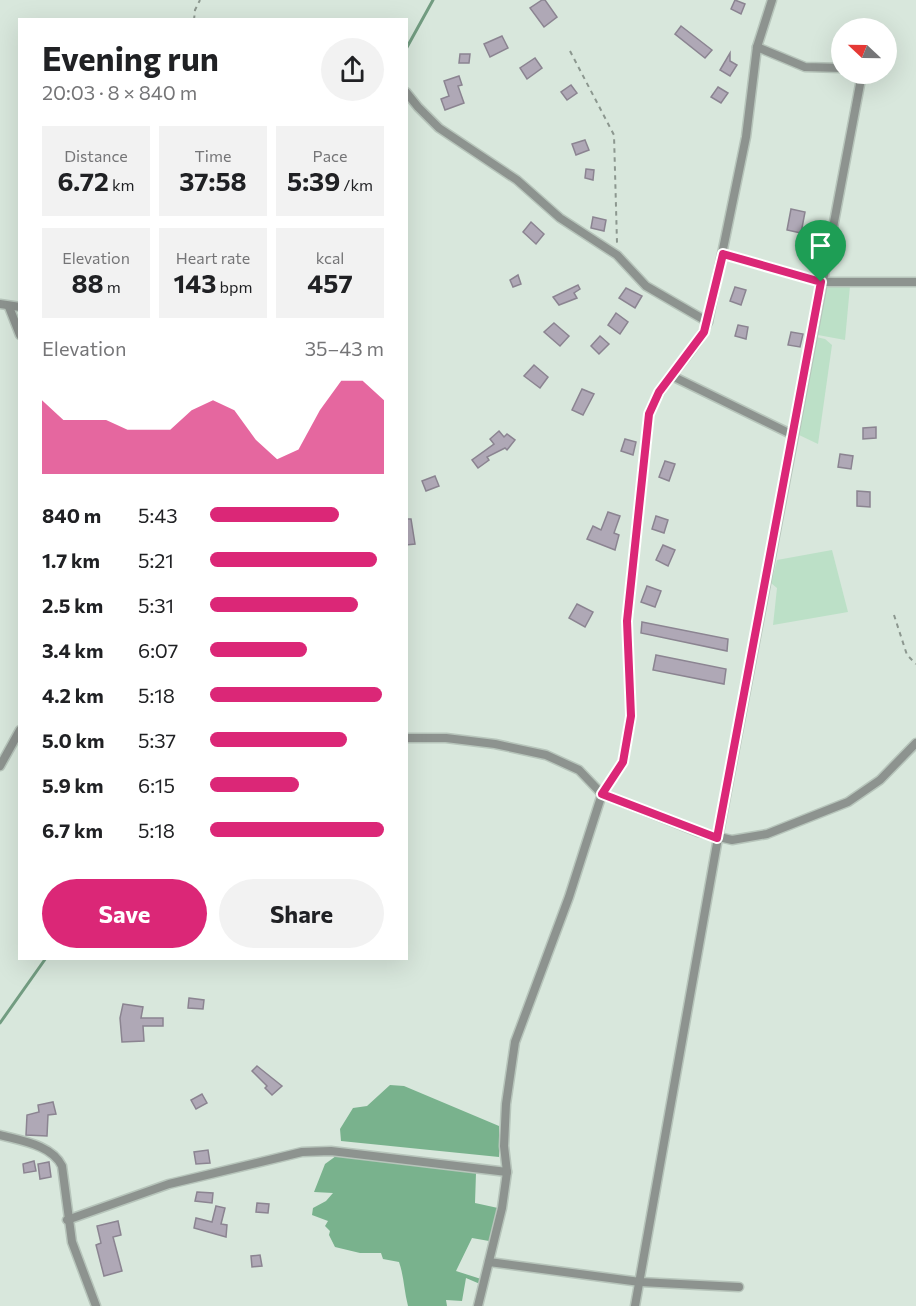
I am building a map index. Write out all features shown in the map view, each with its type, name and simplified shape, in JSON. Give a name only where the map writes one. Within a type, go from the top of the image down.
[{"type":"street","points":[[478,1306],[502,1209],[507,1172],[505,1125],[515,1042],[569,897],[602,794],[623,762],[631,716],[627,621],[649,414],[659,392],[699,339],[708,322],[746,137],[757,47],[772,0]]},
{"type":"street","points":[[757,47],[805,67],[831,68]]},
{"type":"street","points":[[635,1306],[717,838],[858,84]]},
{"type":"street","points":[[408,94],[440,128],[517,180],[560,218],[617,255],[646,286],[708,322]]},
{"type":"street","points":[[723,254],[821,282],[916,282]]},
{"type":"street","points":[[0,304],[18,307]]},
{"type":"street","points":[[9,307],[18,329]]},
{"type":"street","points":[[672,376],[793,435]]},
{"type":"street","points":[[0,765],[18,734]]},
{"type":"street","points":[[408,738],[446,738],[495,744],[546,755],[579,770],[602,794],[717,838],[743,839],[767,834],[848,802],[880,780],[916,743]]},
{"type":"street","points":[[0,1135],[51,1151],[58,1157],[62,1166],[67,1220],[96,1306]]},
{"type":"street","points":[[67,1220],[169,1184],[302,1152],[331,1151],[507,1172]]},
{"type":"street","points":[[489,1262],[640,1282],[739,1287]]},
{"type":"path","points":[[194,18],[200,0]]},
{"type":"path","points":[[570,51],[614,135],[617,255]]},
{"type":"path","points":[[894,615],[907,655],[916,664]]},
{"type":"green space","points":[[830,285],[850,286],[845,340],[818,335],[817,332],[827,287]]},
{"type":"green space","points":[[816,337],[825,339],[832,345],[818,444],[799,435]]},
{"type":"green space","points":[[832,550],[848,612],[773,625],[777,588],[771,583],[777,560]]},
{"type":"green space","points":[[390,1085],[404,1086],[499,1126],[499,1157],[341,1141],[340,1129],[353,1108],[367,1106]]},
{"type":"green space","points":[[336,1156],[476,1173],[475,1203],[498,1208],[489,1241],[472,1238],[456,1271],[481,1279],[480,1284],[466,1278],[462,1301],[446,1300],[447,1306],[408,1306],[399,1262],[383,1259],[381,1253],[360,1253],[335,1247],[329,1235],[330,1231],[325,1226],[328,1221],[312,1215],[313,1208],[326,1201],[333,1193],[314,1192],[325,1164]]},
{"type":"building","points":[[545,0],[557,17],[544,27],[530,8]]},
{"type":"building","points":[[735,0],[745,4],[741,14],[731,9]]},
{"type":"building","points":[[681,26],[712,50],[705,58],[675,34]]},
{"type":"building","points":[[502,36],[508,48],[490,57],[484,44]]},
{"type":"building","points":[[730,53],[730,61],[737,65],[730,76],[720,70]]},
{"type":"building","points":[[460,54],[470,54],[469,63],[459,63]]},
{"type":"building","points":[[535,58],[542,68],[527,79],[520,68]]},
{"type":"building","points":[[459,76],[462,85],[458,86],[464,103],[445,110],[441,99],[449,96],[444,81]]},
{"type":"building","points":[[571,85],[577,93],[567,100],[561,92]]},
{"type":"building","points":[[718,87],[728,93],[721,103],[711,97]]},
{"type":"building","points":[[585,140],[589,150],[576,155],[572,144]]},
{"type":"building","points":[[586,169],[594,170],[593,180],[585,178]]},
{"type":"building","points":[[791,209],[805,212],[801,233],[787,230]]},
{"type":"building","points":[[593,217],[606,220],[604,231],[591,228]]},
{"type":"building","points":[[531,222],[544,234],[536,244],[523,232]]},
{"type":"building","points":[[518,275],[521,284],[513,287],[510,280]]},
{"type":"building","points":[[578,285],[580,289],[574,293],[577,298],[559,305],[553,297]]},
{"type":"building","points":[[735,287],[746,290],[741,305],[730,301]]},
{"type":"building","points":[[626,288],[642,296],[635,308],[619,298]]},
{"type":"building","points":[[616,313],[628,322],[620,334],[608,325]]},
{"type":"building","points":[[554,323],[569,336],[560,346],[544,332]]},
{"type":"building","points":[[738,325],[748,327],[746,339],[735,336]]},
{"type":"building","points":[[791,332],[803,334],[800,347],[788,345]]},
{"type":"building","points":[[600,336],[609,344],[599,354],[591,346]]},
{"type":"building","points":[[534,365],[548,377],[540,388],[524,376]]},
{"type":"building","points":[[582,389],[594,394],[583,415],[572,410]]},
{"type":"building","points":[[876,427],[876,438],[863,439],[863,428]]},
{"type":"building","points":[[499,431],[504,437],[507,434],[515,440],[507,450],[505,448],[487,457],[489,460],[478,468],[472,460],[494,444],[490,439]]},
{"type":"building","points":[[625,439],[636,442],[633,455],[621,451]]},
{"type":"building","points":[[840,454],[853,456],[851,469],[838,467]]},
{"type":"building","points":[[665,461],[675,464],[669,481],[659,477]]},
{"type":"building","points":[[435,476],[439,486],[426,491],[422,481]]},
{"type":"building","points":[[857,491],[870,492],[870,507],[857,506]]},
{"type":"building","points":[[608,512],[620,516],[614,533],[619,535],[615,550],[587,539],[593,526],[601,530]]},
{"type":"building","points":[[656,516],[668,520],[664,533],[652,529]]},
{"type":"building","points":[[408,519],[411,519],[415,544],[408,545]]},
{"type":"building","points":[[663,545],[675,550],[668,566],[656,560]]},
{"type":"building","points":[[647,586],[661,591],[655,607],[641,602]]},
{"type":"building","points":[[577,604],[593,612],[585,627],[569,618]]},
{"type":"building","points":[[642,622],[728,639],[727,651],[641,633]]},
{"type":"building","points":[[656,655],[726,669],[724,684],[653,670]]},
{"type":"building","points":[[189,998],[204,1000],[203,1009],[188,1008]]},
{"type":"building","points":[[123,1004],[143,1007],[141,1018],[163,1018],[163,1026],[143,1026],[144,1041],[122,1042],[120,1018]]},
{"type":"building","points":[[257,1066],[282,1086],[272,1095],[265,1088],[267,1086],[252,1071]]},
{"type":"building","points":[[202,1094],[207,1103],[196,1109],[191,1100]]},
{"type":"building","points":[[53,1102],[56,1114],[48,1115],[47,1136],[26,1135],[27,1115],[39,1112],[38,1105]]},
{"type":"building","points":[[208,1150],[210,1163],[196,1164],[194,1152]]},
{"type":"building","points":[[34,1161],[36,1171],[24,1173],[23,1164]]},
{"type":"building","points":[[49,1162],[51,1177],[40,1179],[38,1164]]},
{"type":"building","points":[[197,1192],[213,1193],[212,1203],[195,1201]]},
{"type":"building","points":[[257,1203],[269,1204],[268,1213],[256,1212]]},
{"type":"building","points":[[216,1206],[225,1208],[221,1224],[227,1225],[226,1237],[194,1228],[196,1218],[212,1222]]},
{"type":"building","points":[[118,1221],[121,1235],[113,1237],[122,1271],[104,1276],[96,1245],[101,1243],[97,1226]]},
{"type":"building","points":[[260,1255],[262,1266],[252,1267],[251,1256]]},
{"type":"waterway","points":[[408,45],[433,0]]},
{"type":"waterway","points":[[0,1023],[45,960]]},
{"type":"route","points":[[723,254],[821,282],[717,838],[602,794],[623,762],[631,716],[627,621],[649,414],[659,392],[704,332],[723,254]]}]
